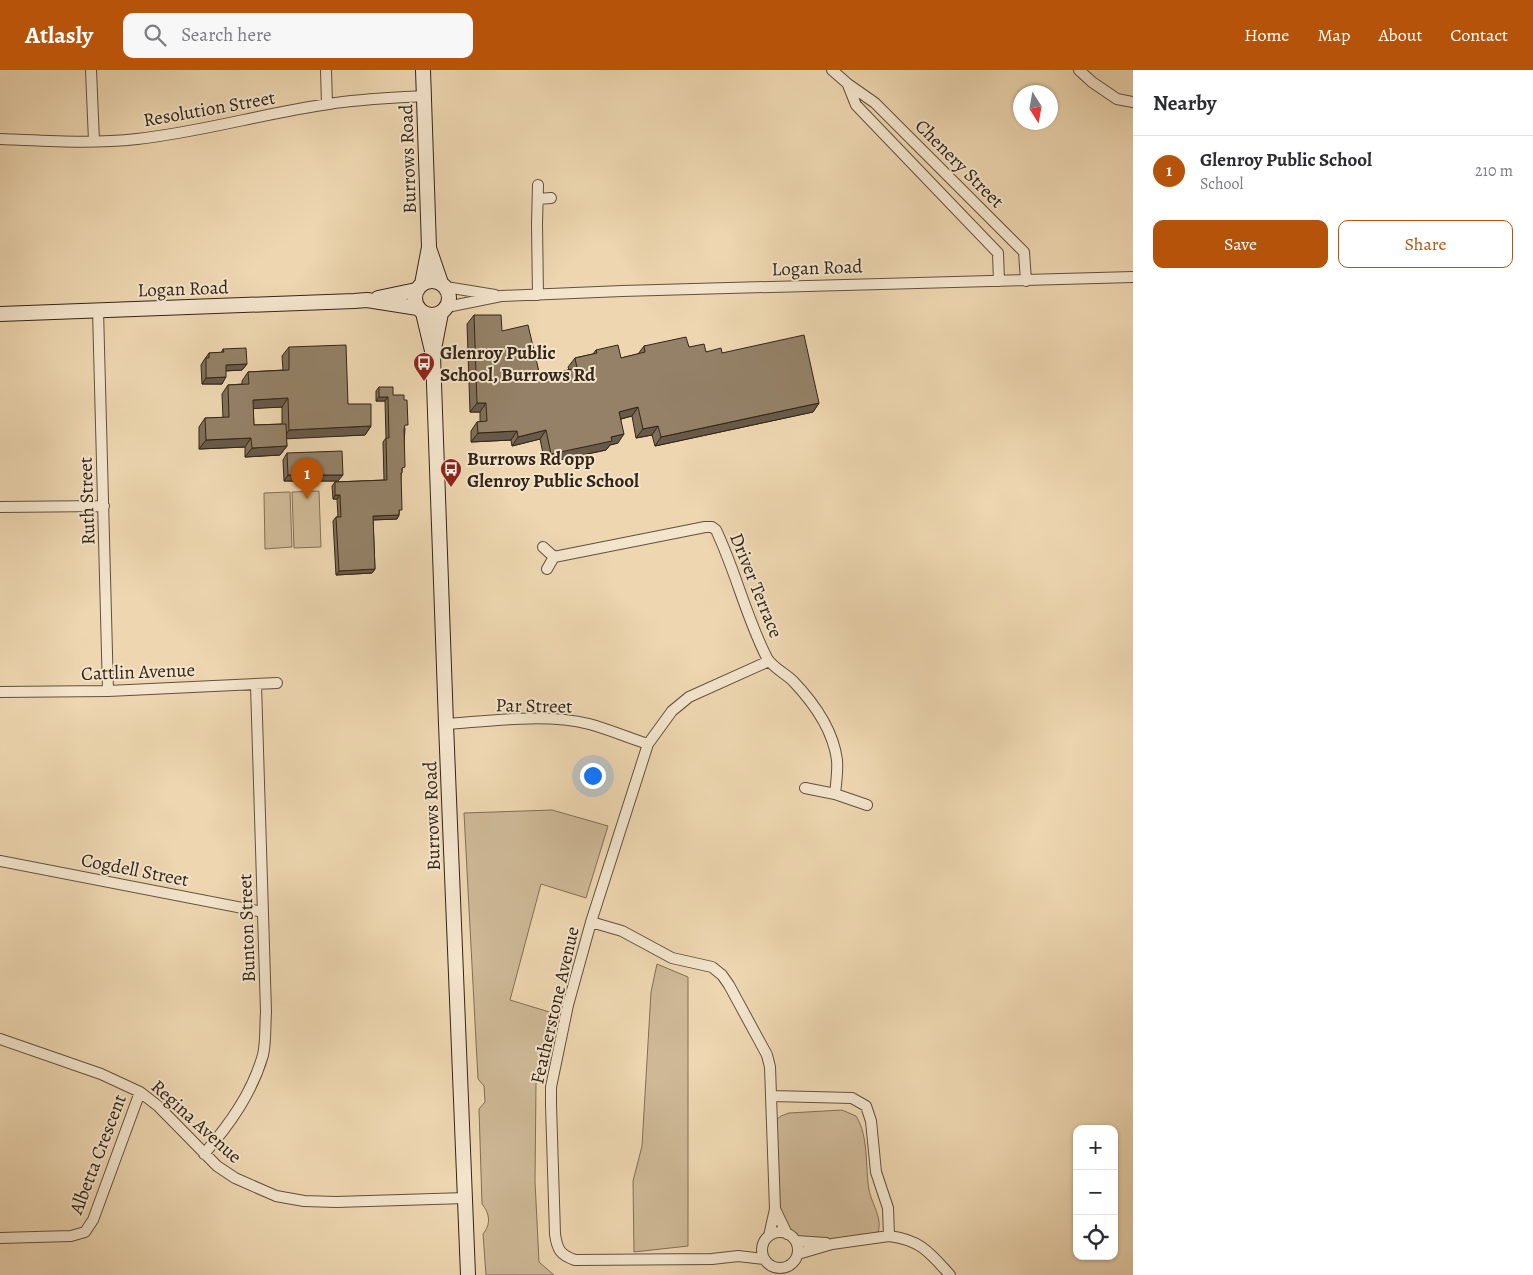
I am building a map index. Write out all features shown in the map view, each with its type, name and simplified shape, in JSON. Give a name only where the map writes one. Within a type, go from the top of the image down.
[{"type":"main road","name":"Burrows Road","points":[[419,287],[429,247],[423,70]]},
{"type":"main road","name":"Burrows Road","points":[[429,247],[444,285]]},
{"type":"main road","points":[[431,280],[444,285],[450,297],[444,310],[432,315],[420,310],[414,299],[419,287],[431,280]]},
{"type":"main road","name":"Logan Road","points":[[0,314],[367,300],[419,287]]},
{"type":"main road","name":"Logan Road","points":[[367,300],[420,310]]},
{"type":"main road","name":"Burrows Road","points":[[420,310],[433,355],[468,1275]]},
{"type":"main road","name":"Burrows Road","points":[[433,355],[444,310]]},
{"type":"street","points":[[91,70],[94,141]]},
{"type":"street","points":[[326,70],[327,104]]},
{"type":"street","name":"Chenery Street","points":[[832,70],[875,103],[1024,252],[1026,281]]},
{"type":"street","points":[[1079,70],[1092,82],[1117,99],[1133,102]]},
{"type":"street","name":"Chenery Street","points":[[848,84],[856,105],[998,253],[999,281]]},
{"type":"street","name":"Resolution Street","points":[[0,139],[46,142],[136,140],[327,104],[424,96]]},
{"type":"street","points":[[538,185],[538,295]]},
{"type":"street","points":[[538,199],[551,198]]},
{"type":"street","name":"Logan Road","points":[[444,310],[501,296],[1133,277]]},
{"type":"street","name":"Logan Road","points":[[444,285],[501,296]]},
{"type":"street","name":"Ruth Street","points":[[98,310],[108,690]]},
{"type":"street","points":[[0,507],[104,506]]},
{"type":"street","name":"Driver Terrace","points":[[554,556],[712,527],[716,530],[758,640],[769,661],[809,699],[822,718],[831,737],[837,759],[835,794]]},
{"type":"street","points":[[543,547],[554,556],[547,569]]},
{"type":"street","name":"Featherstone Avenue","points":[[764,1259],[738,1256],[712,1259],[575,1260],[567,1257],[557,1246],[553,1188],[551,1105],[552,1087],[568,1005],[591,922],[648,744],[672,711],[689,697],[769,661]]},
{"type":"street","name":"Cattlin Avenue","points":[[0,692],[277,684]]},
{"type":"street","name":"Bunton Street","points":[[204,1154],[228,1125],[250,1092],[263,1053],[266,1012],[256,685]]},
{"type":"street","name":"Par Street","points":[[446,724],[560,720],[589,724],[648,744]]},
{"type":"street","points":[[804,788],[835,794],[867,805]]},
{"type":"street","name":"Cogdell Street","points":[[0,861],[263,912]]},
{"type":"street","points":[[591,922],[622,931],[672,958],[712,967],[722,974],[767,1055],[770,1067],[772,1096],[775,1209],[762,1249],[764,1259],[775,1271],[784,1268],[796,1258],[832,1244],[889,1236],[898,1237],[920,1245],[932,1254],[950,1275]]},
{"type":"street","name":"Regina Avenue","points":[[0,1039],[100,1074],[140,1092],[158,1106],[217,1166],[235,1178],[276,1196],[304,1201],[336,1202],[466,1198]]},
{"type":"street","name":"Albetta Crescent","points":[[0,1238],[71,1236],[85,1232],[93,1220],[140,1092]]},
{"type":"street","points":[[772,1096],[852,1098],[866,1106],[871,1121],[876,1172],[888,1208],[889,1236]]},
{"type":"street","points":[[775,1209],[787,1234]]},
{"type":"street","points":[[766,1240],[781,1232],[796,1240],[832,1244]]},
{"type":"street","name":"Featherstone Avenue","points":[[738,1256],[753,1250],[766,1240]]},
{"type":"street","points":[[796,1240],[798,1244],[796,1275]]},
{"type":"shaded area","points":[[319,491],[321,547],[294,548],[292,492]]},
{"type":"shaded area","points":[[290,492],[292,547],[265,549],[264,493]]},
{"type":"shaded area","points":[[552,810],[608,826],[586,898],[541,884],[510,1000],[556,1014],[536,1084],[535,1181],[539,1262],[554,1275],[486,1275],[483,1234],[488,1219],[487,1212],[482,1204],[479,1109],[485,1102],[484,1086],[478,1079],[464,813]]},
{"type":"shaded area","points":[[657,964],[688,977],[688,1246],[634,1252],[633,1181],[642,1146],[651,992]]},
{"type":"shaded area","points":[[842,1110],[856,1116],[863,1133],[869,1190],[878,1218],[879,1229],[877,1235],[804,1247],[780,1231],[776,1120],[789,1113]]},
{"type":"building","points":[[474,315],[501,315],[502,331],[528,325],[540,376],[577,368],[575,358],[597,353],[596,350],[618,345],[621,358],[645,352],[644,346],[686,337],[689,347],[704,344],[706,352],[721,348],[722,353],[804,335],[819,403],[661,437],[658,426],[643,429],[638,407],[619,412],[624,434],[611,437],[612,441],[551,454],[546,430],[518,437],[517,431],[478,433],[477,422],[487,421],[486,403],[477,403]]},
{"type":"building","points":[[346,345],[348,404],[371,404],[371,426],[289,430],[288,398],[253,400],[254,425],[286,424],[287,446],[252,448],[251,438],[206,440],[205,418],[229,417],[228,385],[249,384],[248,372],[289,370],[289,347]]},
{"type":"building","points":[[246,348],[247,364],[226,365],[226,377],[206,378],[206,358],[209,358],[209,353],[224,352],[223,349]]},
{"type":"building","points":[[379,387],[393,387],[393,395],[404,395],[404,400],[407,400],[408,425],[405,425],[404,430],[405,467],[402,468],[401,473],[402,510],[399,510],[399,515],[373,516],[375,569],[339,571],[336,517],[341,517],[340,495],[335,495],[335,482],[387,480],[386,438],[389,438],[388,397],[379,397]]},
{"type":"building","points":[[342,451],[343,475],[288,475],[287,453]]},
{"type":"place","name":"Glenroy Public School, Burrows Rd","points":[[424,382]]},
{"type":"place","name":"Burrows Rd opp Glenroy Public School","points":[[451,488]]},
{"type":"place","name":"Glenroy Public School","points":[[307,499]]}]
